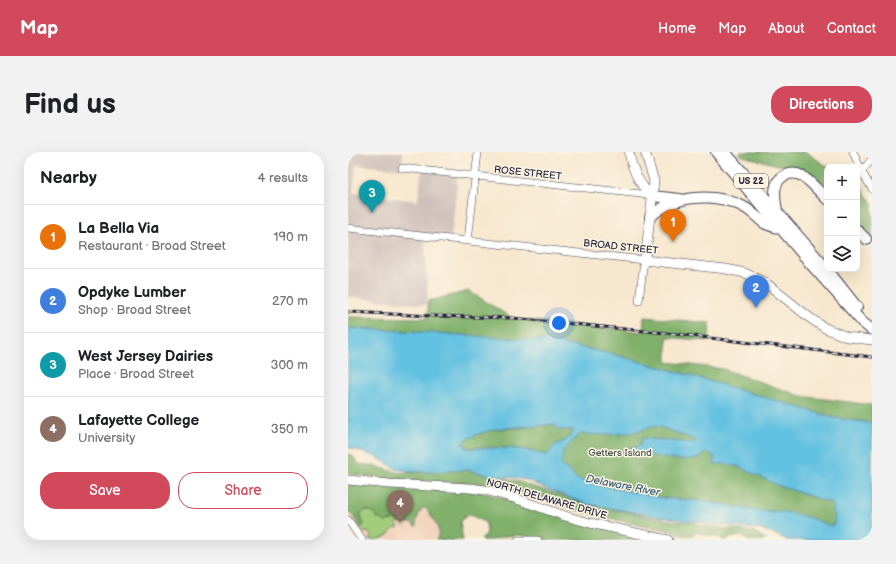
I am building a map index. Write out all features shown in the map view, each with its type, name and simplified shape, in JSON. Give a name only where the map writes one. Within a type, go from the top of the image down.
[{"type":"highway","name":"US 22","points":[[716,152],[805,258],[862,322],[872,330]]},
{"type":"highway","name":"US 22","points":[[725,152],[824,266]]},
{"type":"highway","points":[[777,211],[774,194],[776,185],[781,178],[791,174],[797,174],[805,178],[824,197]]},
{"type":"highway","points":[[652,196],[683,200],[707,198],[726,201],[744,207],[764,223],[781,229]]},
{"type":"highway","points":[[650,217],[658,210],[683,200]]},
{"type":"highway","points":[[860,233],[869,242]]},
{"type":"highway","name":"US 22","points":[[829,272],[866,319],[872,330]]},
{"type":"main road","points":[[629,152],[632,166],[636,175],[645,189],[652,196]]},
{"type":"main road","points":[[644,260],[654,178],[645,152]]},
{"type":"main road","name":"BROAD STREET","points":[[644,260],[726,269],[750,275],[771,287],[825,328],[847,337],[872,340]]},
{"type":"main road","name":"NORTH DELAWARE DRIVE","points":[[348,480],[485,490],[590,523],[668,540]]},
{"type":"street","points":[[468,241],[478,152]]},
{"type":"street","points":[[853,152],[872,189]]},
{"type":"street","points":[[862,171],[872,159]]},
{"type":"street","name":"ROSE STREET","points":[[402,168],[652,196]]},
{"type":"street","name":"BROAD STREET","points":[[348,228],[644,260]]},
{"type":"street","points":[[639,301],[644,260]]},
{"type":"street","points":[[348,520],[362,540]]},
{"type":"street","points":[[518,540],[538,540]]},
{"type":"shaded area","points":[[348,152],[403,152],[402,169],[356,165],[353,193],[418,201],[422,169],[458,174],[451,239],[425,237],[428,305],[348,297]]},
{"type":"shaded area","points":[[434,509],[454,516],[439,540],[362,540],[348,518],[352,513]]},
{"type":"green space","points":[[739,152],[806,152],[824,164],[824,190],[807,172],[742,156]]},
{"type":"green space","points":[[860,183],[872,203],[872,240],[860,227]]},
{"type":"green space","points":[[469,291],[515,320],[529,320],[643,332],[644,317],[710,323],[709,341],[667,337],[667,362],[723,369],[801,396],[872,405],[872,423],[835,418],[612,354],[552,342],[348,328],[348,317],[428,318],[428,301]]},
{"type":"green space","name":"Getters Island","points":[[622,414],[721,448],[838,497],[834,524],[831,526],[811,518],[770,511],[751,510],[706,501],[663,498],[598,485],[577,484],[548,455],[526,450],[505,448],[466,448],[460,444],[472,436],[491,430],[552,425]]},
{"type":"green space","points":[[348,453],[353,456],[359,464],[374,466],[400,473],[468,470],[519,482],[593,506],[671,521],[692,522],[704,526],[716,526],[724,529],[755,532],[766,540],[747,540],[742,536],[722,540],[721,538],[695,532],[693,535],[682,535],[663,529],[646,527],[569,508],[545,499],[503,488],[474,483],[412,481],[348,474]]},
{"type":"green space","points":[[348,482],[477,491],[656,540],[543,540],[519,535],[506,536],[492,540],[481,540],[487,533],[486,523],[469,514],[460,521],[463,540],[436,540],[439,532],[438,528],[426,508],[422,508],[416,521],[417,526],[414,526],[411,523],[398,522],[396,519],[384,522],[380,518],[377,518],[373,512],[366,510],[360,514],[364,525],[361,528],[351,513],[348,513]]},
{"type":"green space","points":[[366,510],[374,512],[377,518],[396,519],[398,522],[396,523],[399,527],[393,529],[389,535],[383,538],[369,540],[371,537],[369,532],[364,533],[361,528],[364,525],[360,514]]},
{"type":"water","points":[[348,328],[550,341],[612,354],[835,418],[872,423],[872,540],[787,540],[764,530],[661,517],[587,504],[527,480],[489,475],[468,470],[425,472],[396,469],[377,457],[348,447]],"holes":[[[555,424],[558,430],[574,430],[568,439],[555,445],[547,455],[526,450],[505,448],[466,448],[466,445],[461,444],[471,437],[494,430]],[[657,426],[696,440],[694,443],[642,438],[640,446],[626,449],[651,456],[679,460],[695,459],[706,452],[715,457],[713,463],[737,466],[777,485],[833,504],[833,512],[835,514],[834,524],[831,526],[811,518],[786,512],[751,510],[706,501],[663,498],[598,485],[577,479],[561,464],[563,451],[580,434],[606,435],[630,433]]]},
{"type":"railway","points":[[348,312],[512,318],[676,334],[872,357]]},
{"type":"place","name":"West Jersey Dairies","points":[[372,213]]},
{"type":"place","name":"La Bella Via","points":[[673,242]]},
{"type":"place","name":"Opdyke Lumber","points":[[756,308]]},
{"type":"place","name":"Lafayette College","points":[[400,523]]},
{"type":"water label","name":"Delaware River","points":[[623,485]]}]
